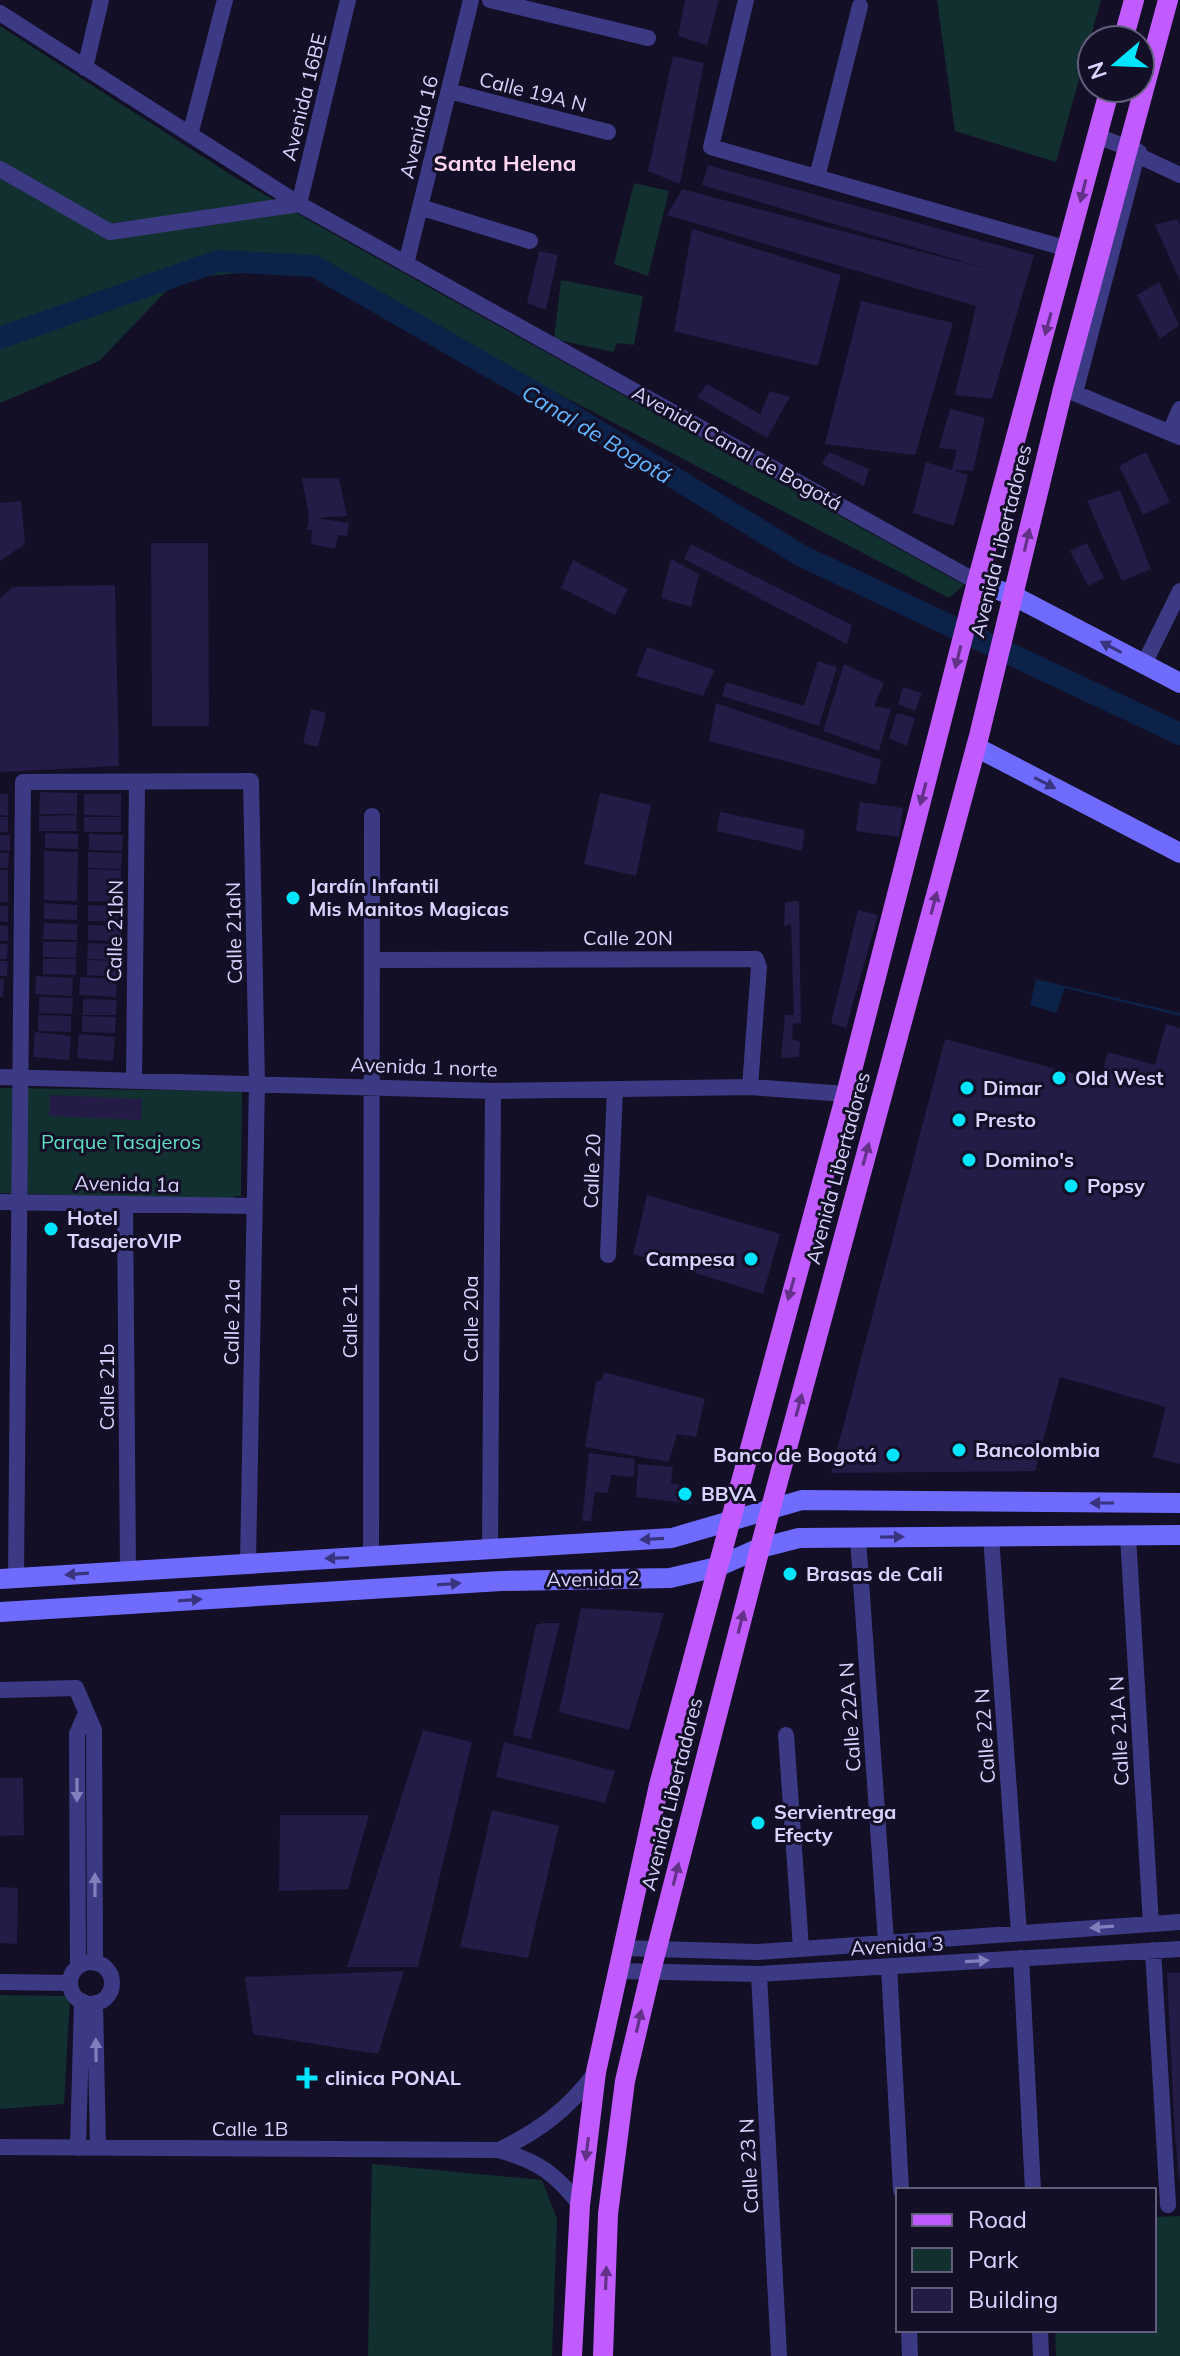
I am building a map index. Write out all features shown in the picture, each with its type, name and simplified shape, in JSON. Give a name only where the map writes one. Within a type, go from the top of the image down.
[{"type":"main road","points":[[1127,24],[1134,0]]},
{"type":"main road","name":"Avenida Libertadores","points":[[603,2356],[608,2214],[625,2081],[656,1949],[760,1548],[978,741],[1010,606],[1069,391],[1126,147],[1168,0]]},
{"type":"main road","name":"Avenida Libertadores","points":[[572,2356],[580,2205],[596,2072],[659,1785],[846,1094],[975,589],[1106,104]]},
{"type":"street","points":[[85,68],[101,0]]},
{"type":"street","points":[[190,135],[225,0]]},
{"type":"street","name":"Avenida 16BE","points":[[299,204],[348,0]]},
{"type":"street","name":"Avenida 16","points":[[406,264],[471,0]]},
{"type":"street","points":[[490,0],[648,38]]},
{"type":"street","points":[[746,0],[711,147],[1068,249]]},
{"type":"street","points":[[817,177],[860,6]]},
{"type":"street","name":"Avenida Canal de Bogotá","points":[[0,13],[299,204],[975,589],[1180,683]]},
{"type":"street","name":"Calle 19A N","points":[[449,91],[608,132]]},
{"type":"street","points":[[1097,136],[1180,173]]},
{"type":"street","points":[[1180,173],[1137,155],[1069,391],[1175,434],[1180,409]]},
{"type":"street","points":[[0,169],[110,232],[299,204]]},
{"type":"street","points":[[420,207],[530,241]]},
{"type":"street","points":[[1144,664],[1180,591]]},
{"type":"street","points":[[978,741],[1180,853]]},
{"type":"street","name":"Calle 21aN","points":[[137,782],[251,781],[257,1083]]},
{"type":"street","points":[[8,1578],[19,1202],[23,782],[137,782]]},
{"type":"street","name":"Calle 21bN","points":[[134,1081],[137,782]]},
{"type":"street","name":"Calle 21","points":[[371,1557],[369,1085],[373,960],[372,816]]},
{"type":"street","name":"Calle 20N","points":[[373,960],[756,959],[759,967],[750,1087]]},
{"type":"street","name":"Avenida 1 norte","points":[[0,1077],[369,1085],[493,1091],[750,1087],[846,1094]]},
{"type":"street","name":"Calle 21a","points":[[248,1562],[257,1083]]},
{"type":"street","name":"Calle 20","points":[[608,1255],[615,1089]]},
{"type":"street","name":"Calle 20a","points":[[490,1548],[493,1091]]},
{"type":"street","name":"Avenida 1a","points":[[0,1202],[253,1206]]},
{"type":"street","name":"Calle 21b","points":[[125,1204],[128,1571]]},
{"type":"street","name":"Avenida 2","points":[[8,1578],[672,1538],[802,1500],[1180,1503]]},
{"type":"street","name":"Calle 21A N","points":[[1128,1535],[1151,1924]]},
{"type":"street","name":"Avenida 2","points":[[0,1612],[501,1581],[670,1578],[717,1567],[760,1548],[799,1538],[1180,1535]]},
{"type":"street","name":"Calle 22 N","points":[[991,1536],[1019,1933]]},
{"type":"street","name":"Calle 22A N","points":[[858,1538],[886,1942]]},
{"type":"street","points":[[0,1690],[76,1688],[86,1713],[77,1734],[87,1965],[70,1983],[0,1982]]},
{"type":"street","points":[[786,1735],[801,1948]]},
{"type":"street","name":"Avenida 3","points":[[622,1948],[691,1952],[801,1948],[1180,1922]]},
{"type":"street","name":"Avenida 3","points":[[617,1971],[759,1974],[1180,1949]]},
{"type":"street","points":[[1153,1950],[1167,2205]]},
{"type":"street","points":[[1021,1958],[1033,2188]]},
{"type":"street","points":[[70,1983],[75,1997],[88,2002],[107,1996],[112,1983],[107,1970],[87,1965]]},
{"type":"street","points":[[889,1966],[901,2188]]},
{"type":"street","name":"Calle 23 N","points":[[759,1974],[779,2356]]},
{"type":"street","points":[[78,2148],[88,2002]]},
{"type":"street","points":[[88,2002],[98,2148]]},
{"type":"street","name":"Calle 1B","points":[[499,2150],[538,2132],[571,2105],[596,2072]]},
{"type":"street","name":"Calle 1B","points":[[0,2147],[499,2150],[531,2159],[550,2172],[580,2205]]},
{"type":"street","points":[[909,2332],[910,2356]]},
{"type":"street","points":[[1040,2332],[1041,2356]]},
{"type":"green space","points":[[937,0],[1101,0],[1094,24],[1076,24],[1076,90],[1056,162],[955,131]]},
{"type":"green space","points":[[0,26],[236,178],[964,585],[949,598],[314,266],[178,279],[99,361],[0,403]]},
{"type":"green space","points":[[634,183],[669,191],[648,276],[614,264]]},
{"type":"green space","points":[[561,280],[643,296],[634,345],[617,343],[613,352],[554,339]]},
{"type":"green space","name":"Parque Tasajeros","points":[[0,1088],[242,1091],[241,1196],[234,1196],[234,1200],[0,1193]]},
{"type":"green space","points":[[0,1995],[70,1996],[64,2104],[0,2109]]},
{"type":"green space","points":[[372,2164],[542,2180],[557,2219],[552,2356],[368,2356]]},
{"type":"green space","points":[[1180,2216],[1180,2356],[1056,2356],[1055,2332],[1156,2332],[1156,2217]]},
{"type":"water","points":[[1036,979],[1180,1013],[1180,1016],[1065,988],[1056,1013],[1030,1005]]},
{"type":"building","points":[[685,0],[719,0],[707,45],[678,36]]},
{"type":"building","points":[[673,56],[704,63],[680,184],[648,171]]},
{"type":"building","points":[[708,165],[1034,255],[992,399],[955,395],[976,306],[667,215],[682,189],[991,270],[702,185]]},
{"type":"building","points":[[1177,219],[1180,225],[1180,281],[1155,225]]},
{"type":"building","points":[[692,229],[841,275],[818,366],[674,331]]},
{"type":"building","points":[[539,251],[558,255],[546,310],[527,303]]},
{"type":"building","points":[[1159,282],[1179,325],[1160,339],[1137,295]]},
{"type":"building","points":[[861,301],[953,323],[915,455],[825,444]]},
{"type":"building","points":[[707,384],[760,414],[770,391],[790,397],[767,438],[697,397]]},
{"type":"building","points":[[950,409],[985,418],[973,471],[952,470],[957,450],[939,448]]},
{"type":"building","points":[[829,452],[869,469],[864,486],[822,464]]},
{"type":"building","points":[[1146,452],[1170,502],[1143,515],[1119,466]]},
{"type":"building","points":[[926,462],[968,475],[954,526],[913,513]]},
{"type":"building","points":[[302,478],[339,478],[347,516],[316,518],[349,523],[347,536],[338,535],[335,549],[311,544],[312,530],[307,530],[309,517]]},
{"type":"building","points":[[1120,490],[1151,569],[1122,581],[1087,501]]},
{"type":"building","points":[[21,501],[25,544],[0,561],[0,503]]},
{"type":"building","points":[[151,543],[208,543],[209,726],[152,726]]},
{"type":"building","points":[[1087,543],[1104,578],[1088,586],[1070,551]]},
{"type":"building","points":[[691,544],[852,625],[847,644],[684,559]]},
{"type":"building","points":[[671,559],[699,574],[691,607],[661,598]]},
{"type":"building","points":[[573,560],[628,589],[615,615],[561,588]]},
{"type":"building","points":[[115,585],[119,766],[0,772],[0,598],[13,587]]},
{"type":"building","points":[[647,647],[715,670],[703,696],[636,676]]},
{"type":"building","points":[[818,661],[837,667],[819,726],[722,696],[726,682],[804,706]]},
{"type":"building","points":[[844,664],[884,683],[874,706],[891,709],[879,751],[823,731]]},
{"type":"building","points":[[903,687],[922,693],[915,711],[898,704]]},
{"type":"building","points":[[716,703],[881,760],[876,785],[709,741]]},
{"type":"building","points":[[311,709],[326,713],[318,747],[303,743]]},
{"type":"building","points":[[897,713],[915,718],[907,746],[889,738]]},
{"type":"building","points":[[40,792],[77,793],[77,814],[39,814]]},
{"type":"building","points":[[600,793],[651,805],[636,876],[584,864]]},
{"type":"building","points":[[0,794],[8,794],[8,816],[0,815]]},
{"type":"building","points":[[84,794],[121,794],[121,816],[84,815]]},
{"type":"building","points":[[860,802],[903,808],[899,837],[856,831]]},
{"type":"building","points":[[720,812],[805,830],[802,851],[717,831]]},
{"type":"building","points":[[76,815],[77,831],[39,831],[39,816]]},
{"type":"building","points":[[0,817],[8,817],[8,832],[0,832]]},
{"type":"building","points":[[84,817],[121,817],[121,832],[84,832]]},
{"type":"building","points":[[45,833],[78,834],[78,849],[45,848]]},
{"type":"building","points":[[89,834],[123,835],[122,851],[89,850]]},
{"type":"building","points":[[0,835],[10,835],[10,851],[0,850]]},
{"type":"building","points":[[44,851],[78,852],[77,901],[44,900]]},
{"type":"building","points":[[88,852],[122,853],[121,869],[88,868]]},
{"type":"building","points":[[0,853],[9,853],[8,868],[0,868]]},
{"type":"building","points":[[88,869],[121,870],[121,902],[88,901]]},
{"type":"building","points":[[0,870],[8,870],[8,902],[0,902]]},
{"type":"building","points":[[799,901],[801,1023],[793,1024],[792,1039],[800,1042],[799,1057],[781,1058],[785,1015],[794,1015],[791,924],[784,926],[785,902]]},
{"type":"building","points":[[44,903],[77,905],[77,920],[44,919]]},
{"type":"building","points":[[88,905],[122,906],[121,921],[88,921]]},
{"type":"building","points":[[0,906],[8,906],[8,922],[0,921]]},
{"type":"building","points":[[858,910],[878,915],[846,1028],[831,1023]]},
{"type":"building","points":[[44,923],[77,924],[77,940],[43,939]]},
{"type":"building","points":[[0,925],[8,926],[8,941],[0,941]]},
{"type":"building","points":[[88,925],[122,926],[121,941],[88,940]]},
{"type":"building","points":[[43,942],[77,942],[76,958],[43,957]]},
{"type":"building","points":[[88,943],[121,944],[121,960],[87,959]]},
{"type":"building","points":[[0,944],[8,944],[7,959],[0,959]]},
{"type":"building","points":[[43,959],[76,959],[76,975],[43,974]]},
{"type":"building","points":[[87,960],[121,961],[120,977],[87,975]]},
{"type":"building","points":[[0,961],[8,961],[7,976],[0,976]]},
{"type":"building","points":[[36,976],[73,978],[72,996],[35,994]]},
{"type":"building","points":[[80,977],[117,979],[116,997],[79,995]]},
{"type":"building","points":[[0,979],[4,979],[3,997],[0,997]]},
{"type":"building","points":[[39,997],[73,998],[72,1014],[39,1013]]},
{"type":"building","points":[[83,999],[117,1000],[116,1015],[83,1015]]},
{"type":"building","points":[[38,1015],[71,1016],[71,1032],[38,1031]]},
{"type":"building","points":[[82,1016],[116,1017],[115,1033],[82,1032]]},
{"type":"building","points":[[1166,1024],[1180,1028],[1180,1464],[1153,1457],[1166,1407],[1060,1377],[1035,1471],[831,1473],[945,1039],[1100,1081],[1108,1052],[1155,1065]]},
{"type":"building","points":[[35,1032],[71,1036],[69,1060],[33,1057]]},
{"type":"building","points":[[79,1034],[115,1037],[113,1061],[77,1058]]},
{"type":"building","points":[[50,1095],[142,1099],[141,1120],[49,1116]]},
{"type":"building","points":[[647,1195],[780,1234],[763,1294],[633,1254]]},
{"type":"building","points":[[604,1372],[705,1399],[696,1437],[677,1434],[669,1462],[585,1447],[596,1382],[602,1379]]},
{"type":"building","points":[[589,1453],[635,1459],[634,1477],[611,1475],[608,1493],[595,1492],[591,1521],[582,1521]]},
{"type":"building","points":[[638,1464],[673,1467],[671,1483],[694,1489],[691,1504],[636,1497]]},
{"type":"building","points":[[581,1608],[664,1613],[629,1730],[559,1712]]},
{"type":"building","points":[[560,1623],[531,1739],[513,1735],[536,1625]]},
{"type":"building","points":[[423,1730],[472,1742],[418,1967],[347,1967]]},
{"type":"building","points":[[504,1742],[615,1771],[605,1803],[496,1777]]},
{"type":"building","points":[[0,1778],[23,1778],[24,1835],[0,1836]]},
{"type":"building","points":[[492,1810],[559,1826],[528,1958],[460,1947]]},
{"type":"building","points":[[280,1815],[369,1815],[348,1889],[279,1891]]},
{"type":"building","points":[[0,1887],[18,1888],[17,1944],[0,1943]]},
{"type":"building","name":"clinica PONAL","points":[[404,1971],[378,2054],[253,2034],[245,1977]]},
{"type":"building","points":[[1167,1973],[1180,1973],[1180,2184],[1175,2137]]},
{"type":"waterway","name":"Canal de Bogotá","points":[[0,338],[218,261],[314,266],[539,395],[802,556],[1180,734]]},
{"type":"place","name":"Jardín Infantil Mis Manitos Magicas","points":[[293,898]]},
{"type":"place","name":"Old West","points":[[1059,1078]]},
{"type":"place","name":"Dimar","points":[[967,1088]]},
{"type":"place","name":"Presto","points":[[959,1120]]},
{"type":"place","name":"Domino's","points":[[969,1160]]},
{"type":"place","name":"Popsy","points":[[1071,1186]]},
{"type":"place","name":"Hotel TasajeroVIP","points":[[51,1229]]},
{"type":"place","name":"Campesa","points":[[751,1259]]},
{"type":"place","name":"Bancolombia","points":[[959,1450]]},
{"type":"place","name":"Banco de Bogotá","points":[[893,1455]]},
{"type":"place","name":"BBVA","points":[[685,1494]]},
{"type":"place","name":"Brasas de Cali","points":[[790,1574]]},
{"type":"place","name":"Servientrega Efecty","points":[[758,1823]]},
{"type":"place","name":"clinica PONAL","points":[[307,2078]]},
{"type":"district","name":"Santa Helena","points":[[505,163]]}]
